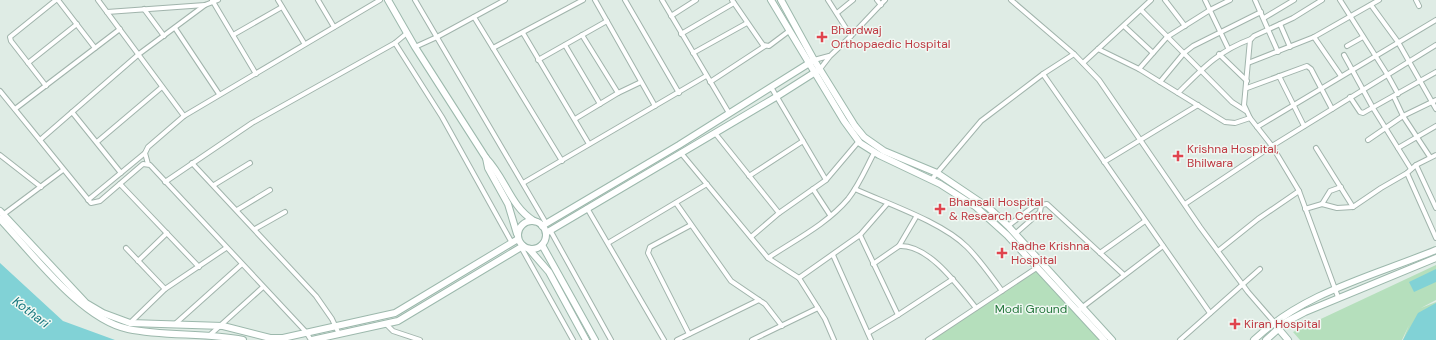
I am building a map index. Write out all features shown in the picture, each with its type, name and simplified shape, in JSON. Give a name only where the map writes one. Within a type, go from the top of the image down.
[{"type":"street","points":[[46,86],[11,41],[10,37],[57,0],[95,48]]},
{"type":"street","points":[[98,0],[184,116]]},
{"type":"street","points":[[278,0],[304,43]]},
{"type":"street","points":[[318,0],[334,27]]},
{"type":"street","points":[[88,200],[145,153],[150,144],[184,116],[219,94],[256,74],[304,43],[380,0]]},
{"type":"street","points":[[388,0],[415,47],[486,158],[495,167],[520,211],[534,222]]},
{"type":"street","points":[[415,0],[523,183],[544,224],[611,340]]},
{"type":"street","points":[[415,47],[437,38],[505,0]]},
{"type":"street","points":[[493,48],[583,0]]},
{"type":"street","points":[[595,0],[655,106]]},
{"type":"street","points":[[625,0],[678,93]]},
{"type":"street","points":[[662,0],[729,113]]},
{"type":"street","points":[[671,16],[696,0]]},
{"type":"street","points":[[771,0],[852,135],[874,153],[932,179],[981,211],[1040,266],[1080,309],[1103,338],[1112,340]]},
{"type":"street","points":[[781,0],[814,60],[864,137],[884,151],[937,173],[979,200],[1008,226],[1040,266]]},
{"type":"street","points":[[828,0],[851,36]]},
{"type":"street","points":[[837,13],[853,0]]},
{"type":"street","points":[[877,0],[881,5]]},
{"type":"street","points":[[522,246],[529,249],[536,249],[542,245],[548,231],[776,97],[820,69],[830,56],[886,0]]},
{"type":"street","points":[[1010,0],[1074,54],[1099,80],[1242,284],[1288,340]]},
{"type":"street","points":[[1083,63],[1151,0]]},
{"type":"street","points":[[1165,0],[1185,26]]},
{"type":"street","points":[[1205,0],[1228,48]]},
{"type":"street","points":[[1139,69],[1168,37],[1210,10],[1230,0]]},
{"type":"street","points":[[1255,0],[1278,52]]},
{"type":"street","points":[[1264,18],[1294,0]]},
{"type":"street","points":[[1178,93],[1219,54],[1228,48],[1251,39],[1280,24],[1320,0]]},
{"type":"street","points":[[1340,0],[1350,18],[1387,74],[1403,116],[1418,136],[1430,157]]},
{"type":"street","points":[[1248,63],[1314,37],[1350,18],[1379,0]]},
{"type":"street","points":[[1416,0],[1419,6]]},
{"type":"street","points":[[40,140],[139,54],[205,5],[215,1],[256,74]]},
{"type":"street","points":[[681,34],[733,2],[760,43],[764,46]]},
{"type":"street","points":[[107,12],[205,5]]},
{"type":"street","points":[[1371,5],[1398,42],[1419,82],[1434,101],[1436,109]]},
{"type":"street","points":[[233,35],[282,7]]},
{"type":"street","points":[[144,9],[164,36]]},
{"type":"street","points":[[1141,10],[1232,102],[1246,111]]},
{"type":"street","points":[[1160,82],[1184,53],[1203,40],[1261,12]]},
{"type":"street","points":[[474,17],[562,161]]},
{"type":"street","points":[[1257,127],[1436,20]]},
{"type":"street","points":[[538,60],[607,21]]},
{"type":"street","points":[[693,53],[747,23]]},
{"type":"street","points":[[28,63],[76,24]]},
{"type":"street","points":[[1280,24],[1290,47]]},
{"type":"street","points":[[1124,26],[1153,53]]},
{"type":"street","points":[[175,28],[219,94]]},
{"type":"street","points":[[15,109],[120,29]]},
{"type":"street","points":[[710,82],[764,46],[769,46],[789,31]]},
{"type":"street","points":[[165,182],[252,122],[395,43],[408,33]]},
{"type":"street","points":[[523,33],[589,144]]},
{"type":"street","points":[[582,35],[618,93]]},
{"type":"street","points":[[1347,46],[1363,36]]},
{"type":"street","points":[[1314,37],[1341,76]]},
{"type":"street","points":[[1251,39],[1244,99],[1246,111],[1272,146],[1299,191],[1336,288],[1338,297]]},
{"type":"street","points":[[395,43],[442,117],[512,243]]},
{"type":"street","points":[[565,45],[600,104]]},
{"type":"street","points":[[1185,204],[1272,146],[1436,45]]},
{"type":"street","points":[[1098,49],[1139,69],[1225,122],[1235,123],[1250,118]]},
{"type":"street","points":[[932,179],[981,120],[1043,74],[1074,54]]},
{"type":"street","points":[[1219,54],[1247,81]]},
{"type":"street","points":[[1344,55],[1373,108],[1411,169]]},
{"type":"street","points":[[1,215],[86,303],[103,313],[130,323],[220,326],[275,338],[395,313],[512,243],[518,237],[523,224],[534,222],[544,224],[679,145],[814,60],[830,56]]},
{"type":"street","points":[[1246,88],[1308,66],[1332,108]]},
{"type":"street","points":[[1350,97],[1362,113],[1396,96],[1436,72]]},
{"type":"street","points":[[1043,74],[1210,313]]},
{"type":"street","points":[[523,183],[706,76]]},
{"type":"street","points":[[1279,76],[1292,105],[1304,126]]},
{"type":"street","points":[[574,119],[618,93],[641,82]]},
{"type":"street","points":[[97,142],[162,86]]},
{"type":"street","points":[[770,87],[826,180]]},
{"type":"street","points":[[1,94],[15,109],[91,203],[97,202],[143,164],[148,164]]},
{"type":"street","points":[[1368,140],[1403,116],[1434,101]]},
{"type":"street","points":[[1104,162],[1198,105]]},
{"type":"street","points":[[72,112],[121,172]]},
{"type":"street","points":[[1398,148],[1436,126]]},
{"type":"street","points":[[715,133],[779,213]]},
{"type":"street","points":[[749,176],[802,141]]},
{"type":"street","points":[[751,238],[779,213],[826,180],[859,141]]},
{"type":"street","points":[[1316,148],[1353,207]]},
{"type":"street","points":[[145,153],[148,164],[306,332],[311,340],[398,321],[522,246]]},
{"type":"street","points":[[681,153],[768,258],[799,278],[818,308],[833,340]]},
{"type":"street","points":[[768,258],[841,206],[855,189],[874,153]]},
{"type":"street","points":[[1305,209],[1322,204],[1337,208],[1353,207],[1407,173],[1416,165],[1436,154]]},
{"type":"street","points":[[0,156],[41,187]]},
{"type":"street","points":[[486,158],[488,168],[508,204],[522,246],[573,340]]},
{"type":"street","points":[[192,163],[316,296],[336,326],[339,334]]},
{"type":"street","points":[[214,185],[250,163]]},
{"type":"street","points":[[1416,165],[1436,208]]},
{"type":"street","points":[[1,215],[64,170]]},
{"type":"street","points":[[1407,173],[1436,238]]},
{"type":"street","points":[[120,184],[198,267]]},
{"type":"street","points":[[608,243],[707,184]]},
{"type":"street","points":[[1322,204],[1330,191],[1341,187]]},
{"type":"street","points":[[813,189],[830,215]]},
{"type":"street","points":[[855,189],[916,217],[951,235],[967,246],[1002,291]]},
{"type":"street","points":[[237,210],[270,190]]},
{"type":"street","points":[[1218,250],[1258,219],[1299,191]]},
{"type":"street","points":[[676,203],[731,282],[759,300],[772,311],[782,326]]},
{"type":"street","points":[[799,278],[860,235],[887,204]]},
{"type":"street","points":[[1008,226],[1034,206],[1041,206],[1044,204],[1049,205],[1124,275]]},
{"type":"street","points":[[1015,234],[1040,212],[1041,206]]},
{"type":"street","points":[[587,208],[664,340]]},
{"type":"street","points":[[255,229],[285,212]]},
{"type":"street","points":[[1,215],[80,305],[100,318],[126,329],[148,332],[210,334],[243,340]]},
{"type":"street","points":[[873,264],[899,246],[916,217]]},
{"type":"street","points":[[1100,253],[1145,221]]},
{"type":"street","points":[[689,334],[648,253],[650,247],[691,225]]},
{"type":"street","points":[[138,261],[167,233]]},
{"type":"street","points":[[860,235],[898,315]]},
{"type":"street","points":[[542,245],[595,340]]},
{"type":"street","points":[[899,246],[916,250],[938,264],[953,279],[976,308]]},
{"type":"street","points":[[1080,309],[1163,246]]},
{"type":"street","points":[[126,248],[165,290]]},
{"type":"street","points":[[130,323],[165,290],[226,248]]},
{"type":"street","points":[[529,249],[549,272],[586,340]]},
{"type":"street","points":[[1254,340],[1274,322],[1295,308],[1336,288],[1436,250]]},
{"type":"street","points":[[833,255],[870,340]]},
{"type":"street","points":[[1266,340],[1278,329],[1305,312],[1338,297],[1436,258]]},
{"type":"street","points":[[175,324],[242,264]]},
{"type":"street","points":[[928,340],[1040,266]]},
{"type":"street","points":[[1180,340],[1260,269]]},
{"type":"street","points":[[868,333],[953,279]]},
{"type":"street","points":[[210,334],[263,287]]},
{"type":"street","points":[[677,340],[759,300]]},
{"type":"street","points":[[567,305],[574,301]]},
{"type":"street","points":[[752,340],[818,308]]},
{"type":"street","points":[[386,324],[393,331],[420,340]]},
{"type":"green space","points":[[1436,265],[1436,300],[1421,308],[1436,302],[1436,340],[1403,340],[1409,325],[1402,340],[1300,340],[1293,332]]},
{"type":"green space","name":"Modi Ground","points":[[1035,269],[1102,338],[1099,340],[929,340]]},
{"type":"water","name":"Kothari","points":[[0,263],[63,321],[115,340],[0,340]]},
{"type":"water","points":[[1436,269],[1436,282],[1414,292],[1409,282]]},
{"type":"water","points":[[1436,303],[1436,340],[1403,340],[1418,313]]},
{"type":"place","name":"Bhardwaj Orthopaedic Hospital","points":[[822,37]]},
{"type":"place","name":"Krishna Hospital, Bhilwara","points":[[1178,156]]},
{"type":"place","name":"Bhansali Hospital & Research Centre","points":[[940,209]]},
{"type":"place","name":"Radhe Krishna Hospital","points":[[1002,253]]},
{"type":"place","name":"Kiran Hospital","points":[[1235,324]]}]
